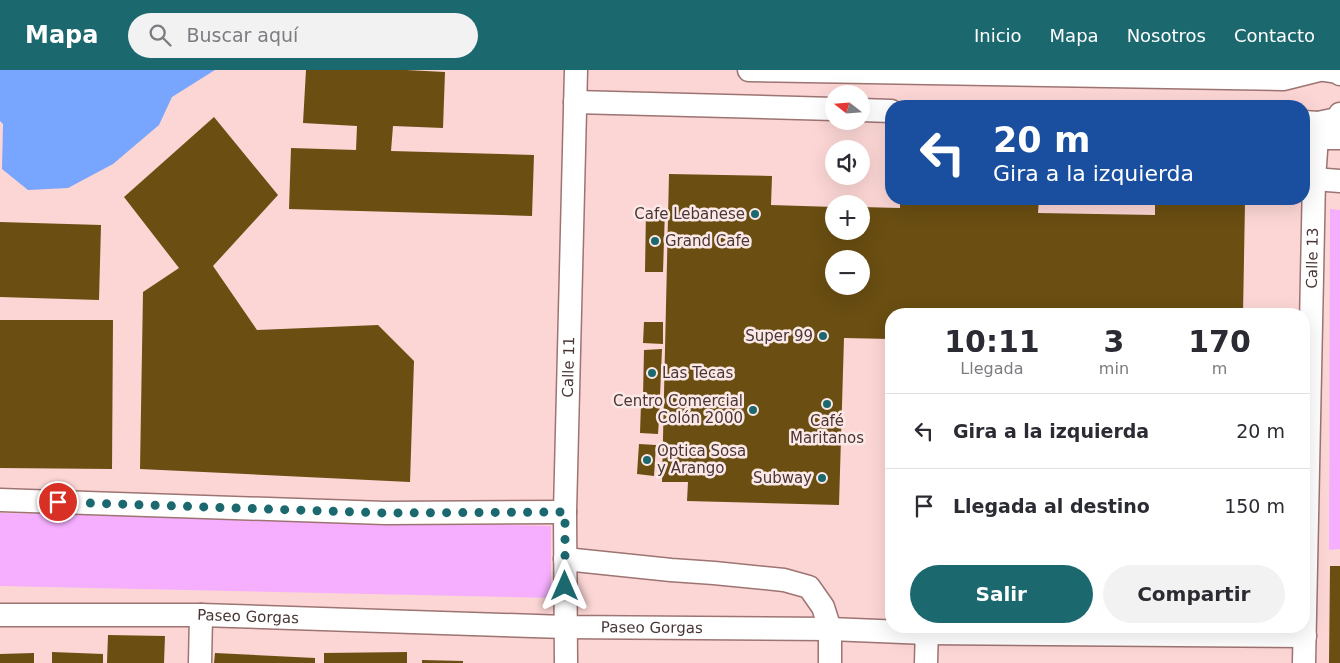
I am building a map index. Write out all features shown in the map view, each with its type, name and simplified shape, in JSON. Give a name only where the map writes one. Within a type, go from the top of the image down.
[{"type":"street","name":"Calle 11","points":[[566,663],[565,512],[576,70]]},
{"type":"street","points":[[749,70],[847,70],[1283,79],[1319,70]]},
{"type":"street","points":[[1324,70],[1340,74]]},
{"type":"street","points":[[575,102],[825,109]]},
{"type":"street","points":[[870,110],[885,111]]},
{"type":"street","points":[[1313,128],[1337,119],[1340,114]]},
{"type":"street","points":[[1313,128],[1340,138]]},
{"type":"street","name":"Calle 13","points":[[1310,382],[1314,179],[1313,128]]},
{"type":"street","points":[[1314,179],[1340,181]]},
{"type":"street","points":[[0,500],[385,513],[565,512]]},
{"type":"street","points":[[565,559],[784,580],[809,587],[823,607],[830,629],[830,663]]},
{"type":"street","name":"Paseo Gorgas","points":[[0,615],[201,615],[565,626],[885,630]]},
{"type":"street","points":[[200,663],[201,615]]},
{"type":"street","points":[[926,663],[927,633]]},
{"type":"street","name":"Paseo Gorgas","points":[[1232,633],[1305,636]]},
{"type":"street","name":"Calle 13","points":[[1304,663],[1305,633]]},
{"type":"shaded area","points":[[1330,209],[1340,210],[1340,549],[1329,550]]},
{"type":"shaded area","points":[[0,513],[551,526],[551,598],[0,586]]},
{"type":"water","points":[[0,70],[215,70],[172,97],[159,125],[113,164],[68,188],[28,190],[2,169],[3,124],[0,121]]},
{"type":"building","points":[[306,70],[445,72],[443,128],[393,126],[391,151],[534,155],[532,216],[289,209],[291,148],[356,150],[357,126],[303,123]]},
{"type":"building","points":[[214,117],[278,195],[213,266],[257,330],[378,325],[414,361],[410,482],[140,469],[143,292],[179,268],[124,197]]},
{"type":"building","name":"Centro Comercial Colón 2000","points":[[669,174],[772,176],[771,205],[825,207],[825,240],[870,240],[870,207],[900,208],[900,205],[1039,205],[1038,213],[1155,215],[1155,205],[1245,205],[1243,308],[885,308],[885,339],[844,338],[839,505],[687,501],[688,482],[662,482]]},
{"type":"building","name":"Grand Cafe","points":[[665,209],[663,272],[645,272],[646,210]]},
{"type":"building","points":[[0,222],[101,225],[99,300],[0,297]]},
{"type":"building","points":[[0,320],[113,320],[112,469],[0,468]]},
{"type":"building","points":[[644,322],[663,322],[663,344],[643,343]]},
{"type":"building","name":"Las Tecas","points":[[662,349],[660,396],[643,397],[644,350]]},
{"type":"building","points":[[641,403],[660,403],[658,434],[640,433]]},
{"type":"building","name":"Optica Sosa y Arango","points":[[639,444],[656,445],[654,476],[637,474]]},
{"type":"building","points":[[1330,566],[1340,566],[1340,663],[1329,663]]},
{"type":"building","points":[[108,635],[165,636],[164,663],[107,663]]},
{"type":"building","points":[[52,652],[103,654],[103,663],[52,663]]},
{"type":"building","points":[[407,652],[407,663],[324,663],[324,653]]},
{"type":"building","points":[[34,653],[34,663],[0,663],[0,654]]},
{"type":"building","points":[[215,653],[315,658],[315,663],[214,663]]},
{"type":"building","points":[[422,660],[463,661],[463,663],[422,663]]},
{"type":"place","name":"Cafe Lebanese","points":[[755,214]]},
{"type":"place","name":"Grand Cafe","points":[[655,241]]},
{"type":"place","name":"Super 99","points":[[823,336]]},
{"type":"place","name":"Las Tecas","points":[[652,373]]},
{"type":"place","name":"Café Maritanos","points":[[827,404]]},
{"type":"place","name":"Centro Comercial Colón 2000","points":[[753,410]]},
{"type":"place","name":"Optica Sosa y Arango","points":[[647,460]]},
{"type":"place","name":"Subway","points":[[822,478]]},
{"type":"route","points":[[58,502],[385,513],[565,512],[565,586]]}]
